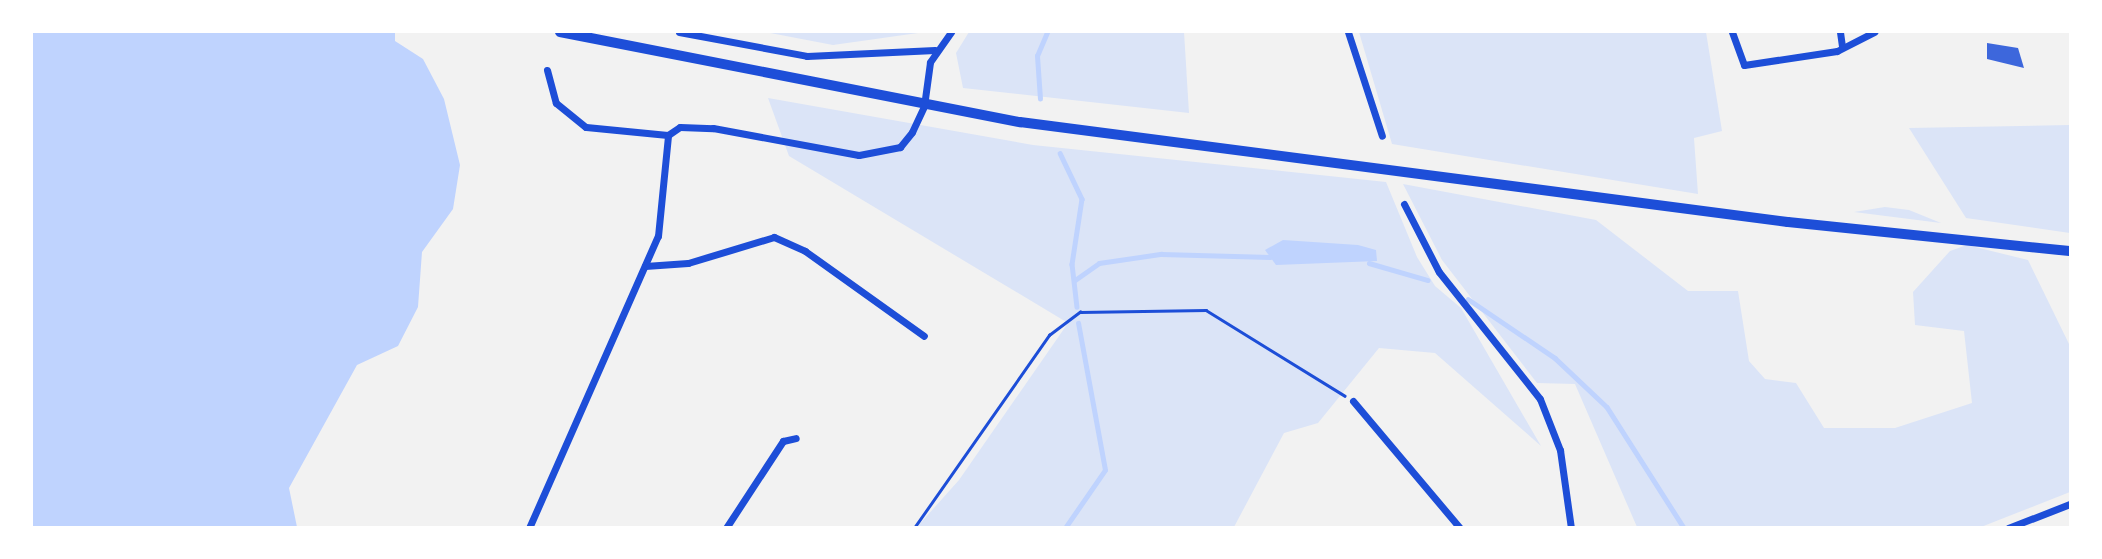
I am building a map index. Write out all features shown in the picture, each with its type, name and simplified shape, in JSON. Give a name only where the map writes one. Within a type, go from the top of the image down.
[{"type":"main road","points":[[560,32],[924,106],[1788,222],[2070,251]]},
{"type":"street","points":[[679,32],[807,55],[935,50]]},
{"type":"street","points":[[547,70],[556,103],[574,121],[668,135],[680,127],[713,128],[830,151],[879,153],[900,147],[924,106],[935,50],[951,32]]},
{"type":"street","points":[[1348,32],[1382,136]]},
{"type":"street","points":[[1732,32],[1744,65],[1842,46],[1874,32]]},
{"type":"street","points":[[1840,32],[1842,46]]},
{"type":"street","points":[[529,527],[645,266],[664,212],[668,135]]},
{"type":"street","points":[[1404,204],[1439,272],[1540,399],[1560,450],[1571,527]]},
{"type":"street","points":[[645,266],[688,263],[774,237],[805,251],[924,336]]},
{"type":"street","points":[[1353,401],[1460,527]]},
{"type":"street","points":[[726,527],[783,441],[796,438]]},
{"type":"street","points":[[2008,527],[2070,504]]},
{"type":"path","points":[[914,527],[1063,320],[1091,310],[1183,306],[1229,319],[1353,401]]},
{"type":"shaded area","points":[[765,32],[925,32],[833,45]]},
{"type":"shaded area","points":[[969,32],[1184,32],[1189,113],[963,88],[956,53]]},
{"type":"shaded area","points":[[1359,32],[1706,32],[1722,131],[1694,138],[1698,194],[1392,144]]},
{"type":"shaded area","points":[[768,98],[1033,145],[1386,182],[1417,257],[1435,286],[1461,308],[1541,446],[1435,353],[1379,348],[1318,423],[1284,433],[1234,527],[917,527],[959,480],[1068,323],[789,156]]},
{"type":"shaded area","points":[[2070,125],[2070,233],[1966,218],[1909,128]]},
{"type":"shaded area","points":[[1403,184],[1596,220],[1688,291],[1738,291],[1749,361],[1765,379],[1796,383],[1824,428],[1895,428],[1972,403],[1964,331],[1915,325],[1913,292],[1950,251],[1967,245],[2028,260],[2070,346],[2070,492],[1981,527],[1637,527],[1575,384],[1537,383],[1442,260]]},
{"type":"shaded area","points":[[1885,207],[1909,210],[1941,223],[1854,212]]},
{"type":"water","points":[[32,32],[395,32],[395,41],[423,59],[444,99],[460,165],[453,209],[422,252],[418,307],[398,346],[357,365],[289,488],[297,527],[32,527]]},
{"type":"water","points":[[1283,240],[1358,245],[1376,250],[1377,261],[1276,265],[1265,250]]},
{"type":"building","points":[[1987,43],[2018,48],[2024,68],[1987,59]]},
{"type":"waterway","points":[[1040,99],[1037,56],[1047,32]]},
{"type":"waterway","points":[[1060,153],[1082,199],[1072,264],[1077,307]]},
{"type":"waterway","points":[[1075,280],[1099,263],[1161,254],[1270,257]]},
{"type":"waterway","points":[[1369,263],[1428,280]]},
{"type":"waterway","points":[[1468,299],[1555,358],[1607,407],[1684,528]]},
{"type":"waterway","points":[[1065,528],[1105,470],[1078,323]]}]
